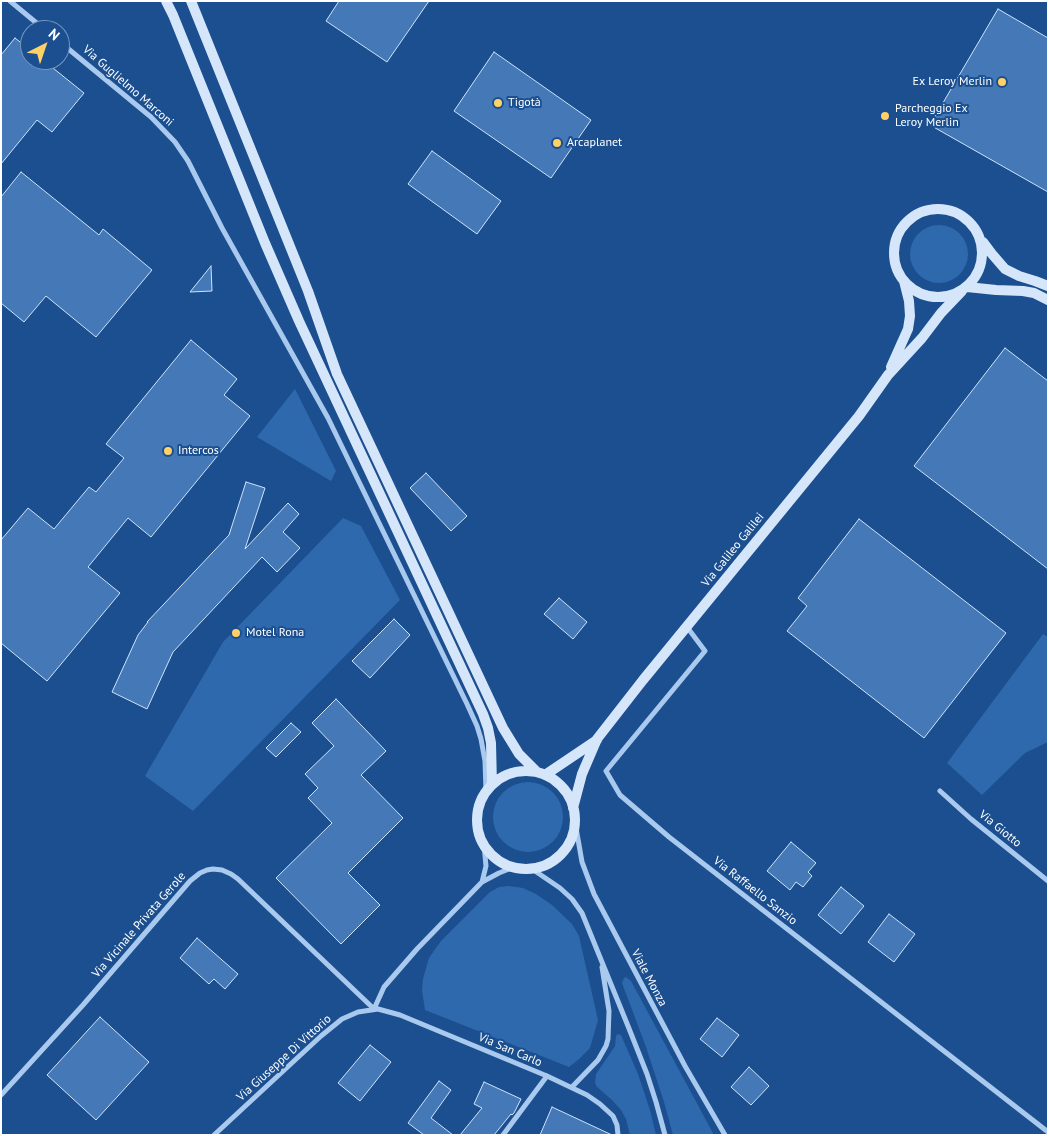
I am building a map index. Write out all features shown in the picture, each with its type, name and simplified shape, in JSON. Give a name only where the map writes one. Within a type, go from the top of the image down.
[{"type":"street","points":[[166,1],[264,243],[299,322],[483,714],[488,728],[492,754],[489,788]]},
{"type":"street","points":[[191,1],[308,291],[336,374],[503,728],[519,754],[541,773],[555,780],[570,798],[574,808],[575,822],[572,837],[563,853],[548,864],[532,869],[522,869],[499,861],[484,845],[479,835],[477,818],[480,802],[489,788],[503,776],[525,771],[541,773]]},
{"type":"street","points":[[12,2],[33,20]]},
{"type":"street","name":"Via Guglielmo Marconi","points":[[70,50],[152,117],[180,148],[188,161],[222,228],[328,418],[468,704],[481,739],[489,788]]},
{"type":"street","points":[[981,239],[983,254],[980,268],[973,281],[964,289],[950,296],[938,298],[925,296],[914,290],[898,272],[894,251],[902,228],[911,218],[922,212],[936,209],[947,210],[968,220],[1005,269],[1048,286]]},
{"type":"street","name":"Via Galileo Galilei","points":[[888,375],[908,329],[910,316],[909,301],[904,281]]},
{"type":"street","points":[[964,289],[1023,291],[1034,293],[1048,300]]},
{"type":"street","name":"Via Galileo Galilei","points":[[574,808],[582,774],[597,739],[859,416],[888,375],[964,289]]},
{"type":"street","name":"Via Raffaello Sanzio","points":[[687,627],[705,651],[606,771],[620,795],[669,837],[1048,1132]]},
{"type":"street","name":"Via Galileo Galilei","points":[[541,773],[597,739]]},
{"type":"street","name":"Via Giotto","points":[[940,791],[1048,881]]},
{"type":"street","name":"Viale Monza","points":[[575,822],[582,862],[594,894],[685,1066],[725,1135]]},
{"type":"street","points":[[482,882],[486,866],[484,845]]},
{"type":"street","points":[[374,1009],[384,987],[417,949],[482,882],[514,867]]},
{"type":"street","name":"Via Vicinale Privata Gerole","points":[[1,1095],[190,882],[202,872],[213,869],[227,872],[238,879],[374,1009]]},
{"type":"street","points":[[532,869],[560,888],[575,902],[585,919],[646,1074],[665,1135]]},
{"type":"street","points":[[572,1087],[598,1060],[608,1039],[609,1011],[600,957]]},
{"type":"street","name":"Via San Carlo","points":[[374,1009],[400,1015],[572,1087],[595,1100],[609,1111],[615,1120],[618,1135]]},
{"type":"street","name":"Via Giuseppe Di Vittorio","points":[[214,1135],[320,1036],[342,1019],[354,1013],[374,1009]]},
{"type":"street","points":[[504,1135],[547,1076]]},
{"type":"shaded area","points":[[933,225],[945,225],[960,233],[968,248],[968,260],[960,275],[945,283],[933,283],[918,275],[910,260],[910,248],[918,233]]},
{"type":"shaded area","points":[[295,389],[336,471],[331,481],[257,437]]},
{"type":"shaded area","points":[[343,518],[361,526],[400,600],[193,811],[145,776],[223,642]]},
{"type":"shaded area","points":[[1043,634],[1048,637],[1048,742],[1025,753],[982,795],[947,763]]},
{"type":"shaded area","points":[[528,782],[547,788],[557,798],[563,817],[557,836],[547,846],[528,852],[509,846],[499,836],[493,817],[499,798],[509,788]]},
{"type":"shaded area","points":[[499,887],[523,888],[552,905],[572,924],[579,936],[598,1020],[590,1048],[569,1067],[425,1010],[422,990],[429,958],[441,941],[490,892]]},
{"type":"shaded area","points":[[626,977],[631,981],[714,1135],[673,1135],[646,1047],[622,983]]},
{"type":"shaded area","points":[[618,1034],[621,1035],[638,1074],[656,1135],[630,1135],[626,1119],[621,1110],[595,1083],[596,1074],[615,1046]]},
{"type":"building","points":[[339,1],[429,1],[387,62],[326,21]]},
{"type":"building","name":"Ex Leroy Merlin","points":[[998,9],[1048,38],[1048,192],[930,125]]},
{"type":"building","points":[[15,38],[20,42],[20,70],[55,70],[84,93],[52,132],[37,120],[1,164],[1,55]]},
{"type":"building","points":[[494,52],[591,120],[551,178],[454,111]]},
{"type":"building","points":[[432,151],[501,201],[477,234],[408,184]]},
{"type":"building","points":[[21,172],[99,235],[103,229],[152,270],[96,337],[46,296],[24,322],[1,303],[1,197]]},
{"type":"building","points":[[211,266],[212,291],[190,292]]},
{"type":"building","points":[[191,340],[237,379],[224,395],[250,416],[151,537],[128,518],[88,567],[120,593],[47,681],[1,643],[1,540],[28,508],[54,529],[89,487],[96,492],[124,458],[106,444]]},
{"type":"building","points":[[1005,348],[1048,381],[1048,569],[914,466]]},
{"type":"building","points":[[426,473],[467,516],[451,531],[410,488]]},
{"type":"building","points":[[246,482],[265,488],[245,549],[288,503],[299,514],[283,532],[300,548],[277,572],[262,557],[173,652],[147,709],[112,692],[138,635],[147,622],[229,535]]},
{"type":"building","points":[[859,519],[1006,633],[924,738],[787,631],[807,606],[798,598]]},
{"type":"building","points":[[559,598],[587,622],[573,639],[544,614]]},
{"type":"building","points":[[394,619],[410,635],[370,678],[352,661]]},
{"type":"building","points":[[336,699],[386,751],[361,775],[403,818],[348,873],[380,905],[341,944],[276,878],[332,823],[308,798],[318,788],[305,774],[334,746],[312,723]]},
{"type":"building","points":[[291,723],[301,732],[276,757],[266,748]]},
{"type":"building","points":[[791,842],[816,863],[808,872],[812,876],[803,887],[796,882],[790,890],[767,871]]},
{"type":"building","points":[[841,887],[864,906],[841,934],[818,915]]},
{"type":"building","points":[[889,914],[915,934],[894,962],[868,942]]},
{"type":"building","points":[[197,938],[238,974],[225,989],[214,979],[209,984],[180,958]]},
{"type":"building","points":[[100,1017],[149,1062],[96,1120],[47,1075]]},
{"type":"building","points":[[717,1018],[739,1035],[722,1057],[700,1039]]},
{"type":"building","points":[[370,1045],[391,1062],[360,1101],[338,1083]]},
{"type":"building","points":[[749,1067],[769,1086],[751,1105],[731,1087]]},
{"type":"building","points":[[439,1081],[451,1090],[431,1118],[453,1135],[424,1135],[408,1123]]},
{"type":"building","points":[[484,1082],[521,1099],[514,1113],[511,1114],[494,1135],[460,1135],[482,1108],[474,1104]]},
{"type":"building","points":[[552,1107],[612,1135],[540,1135]]},
{"type":"place","name":"Ex Leroy Merlin","points":[[1002,82]]},
{"type":"place","name":"Tigotà","points":[[498,103]]},
{"type":"place","name":"Parcheggio Ex Leroy Merlin","points":[[885,116]]},
{"type":"place","name":"Arcaplanet","points":[[557,143]]},
{"type":"place","name":"Intercos","points":[[168,451]]},
{"type":"place","name":"Motel Rona","points":[[236,633]]}]
